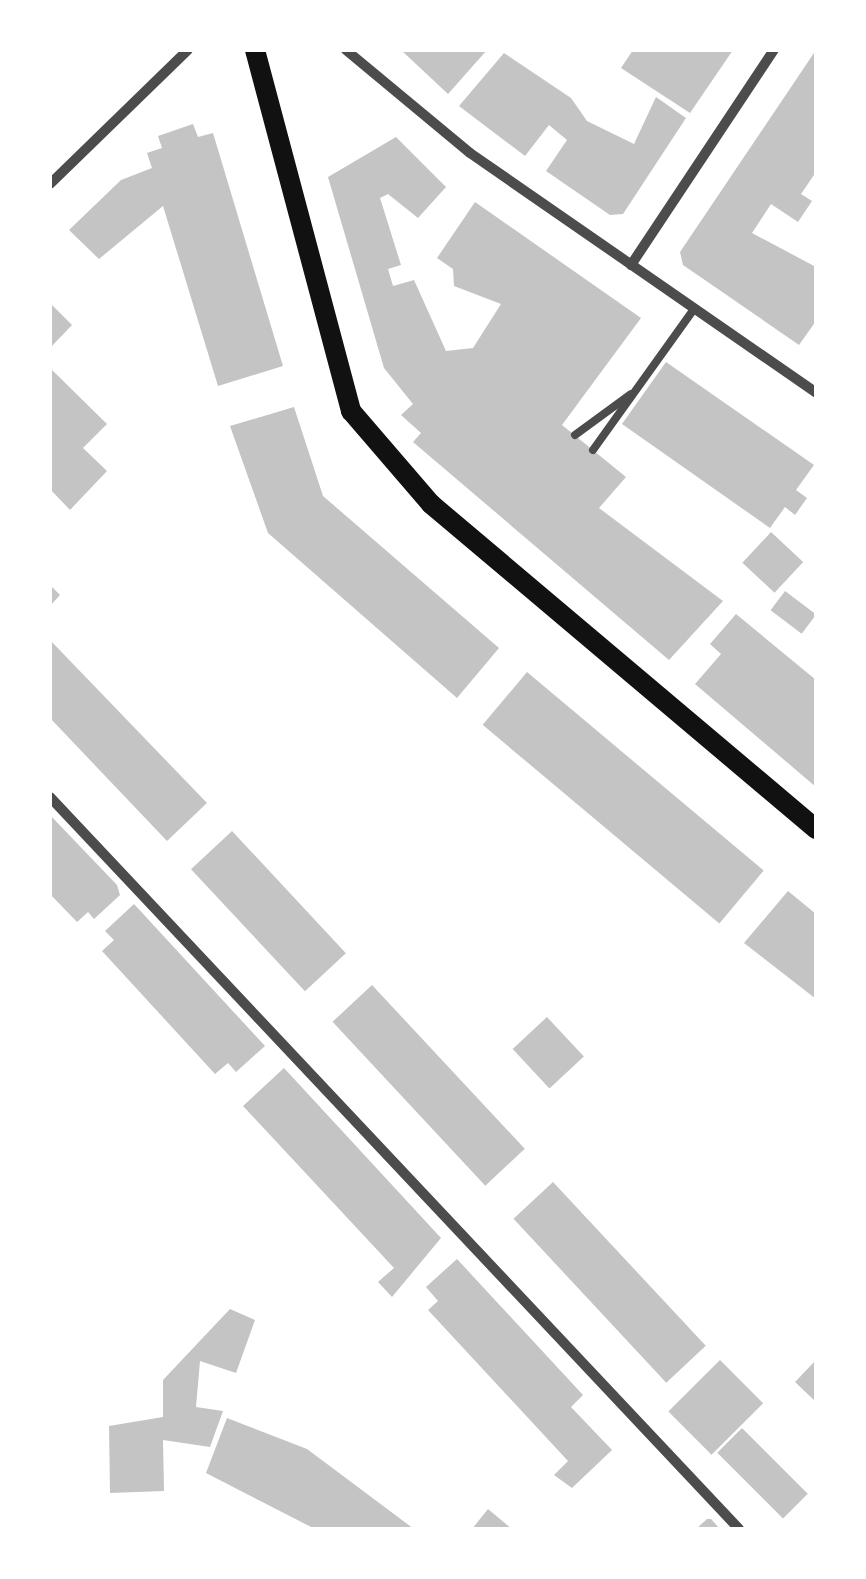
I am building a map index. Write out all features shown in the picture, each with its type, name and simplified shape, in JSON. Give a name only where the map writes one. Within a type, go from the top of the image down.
[{"type":"main road","points":[[255,50],[351,411],[431,504],[816,829]]},
{"type":"street","points":[[50,184],[188,50]]},
{"type":"street","points":[[346,50],[470,154],[816,393]]},
{"type":"street","points":[[631,265],[774,50]]},
{"type":"street","points":[[50,798],[739,1529]]},
{"type":"lane","points":[[593,450],[694,309]]},
{"type":"lane","points":[[574,435],[634,392]]},
{"type":"building","points":[[401,50],[487,50],[448,94]]},
{"type":"building","points":[[633,50],[733,50],[690,113],[621,68]]},
{"type":"building","points":[[816,50],[816,172],[801,194],[812,201],[798,222],[771,204],[752,233],[816,267],[816,321],[799,345],[683,265],[680,252]]},
{"type":"building","points":[[504,53],[571,98],[587,121],[634,144],[656,97],[686,118],[623,214],[610,215],[546,171],[567,140],[549,125],[525,156],[459,106]]},
{"type":"building","points":[[193,124],[198,137],[213,133],[283,366],[218,386],[163,206],[99,259],[69,230],[121,180],[152,168],[147,153],[162,148],[158,136]]},
{"type":"building","points":[[396,137],[446,187],[418,218],[388,194],[380,198],[401,265],[388,269],[393,286],[414,280],[446,351],[473,348],[501,304],[454,286],[453,269],[437,258],[475,202],[641,318],[562,425],[626,477],[599,508],[723,601],[669,660],[413,442],[421,433],[401,415],[413,404],[384,368],[328,177]]},
{"type":"building","points":[[50,303],[72,325],[50,348]]},
{"type":"building","points":[[666,362],[814,465],[796,490],[807,498],[795,515],[785,507],[770,528],[622,424]]},
{"type":"building","points":[[50,368],[107,424],[83,448],[107,471],[70,510],[50,489]]},
{"type":"building","points":[[294,407],[323,496],[499,648],[457,698],[268,533],[230,426]]},
{"type":"building","points":[[771,532],[803,562],[775,593],[742,563]]},
{"type":"building","points":[[50,585],[60,595],[50,606]]},
{"type":"building","points":[[785,591],[816,614],[802,634],[771,610]]},
{"type":"building","points":[[736,614],[816,680],[816,787],[695,684],[721,654],[710,644]]},
{"type":"building","points":[[50,640],[207,803],[167,841],[50,718]]},
{"type":"building","points":[[527,672],[764,871],[719,923],[483,725]]},
{"type":"building","points":[[50,815],[117,885],[120,895],[94,919],[88,912],[77,922],[50,894]]},
{"type":"building","points":[[232,831],[346,953],[305,991],[191,869]]},
{"type":"building","points":[[788,891],[816,914],[816,999],[744,943]]},
{"type":"building","points":[[134,904],[265,1046],[236,1072],[228,1063],[215,1074],[102,951],[114,940],[105,931]]},
{"type":"building","points":[[372,985],[525,1149],[485,1186],[333,1022]]},
{"type":"building","points":[[547,1017],[584,1056],[549,1089],[513,1049]]},
{"type":"building","points":[[284,1068],[441,1238],[392,1297],[378,1282],[394,1268],[243,1106]]},
{"type":"building","points":[[553,1182],[706,1346],[666,1383],[514,1219]]},
{"type":"building","points":[[457,1259],[583,1395],[571,1407],[612,1450],[572,1488],[554,1475],[568,1461],[428,1310],[438,1301],[426,1287]]},
{"type":"building","points":[[230,1309],[255,1320],[236,1373],[200,1361],[196,1407],[223,1411],[210,1447],[163,1440],[164,1491],[110,1493],[109,1426],[163,1417],[163,1380]]},
{"type":"building","points":[[720,1360],[763,1403],[712,1455],[668,1412]]},
{"type":"building","points":[[816,1360],[816,1402],[795,1382]]},
{"type":"building","points":[[227,1418],[307,1449],[414,1529],[315,1529],[206,1473]]},
{"type":"building","points":[[742,1428],[808,1494],[783,1519],[717,1453]]},
{"type":"building","points":[[488,1509],[512,1529],[472,1529]]},
{"type":"building","points":[[707,1519],[720,1529],[696,1529]]}]
